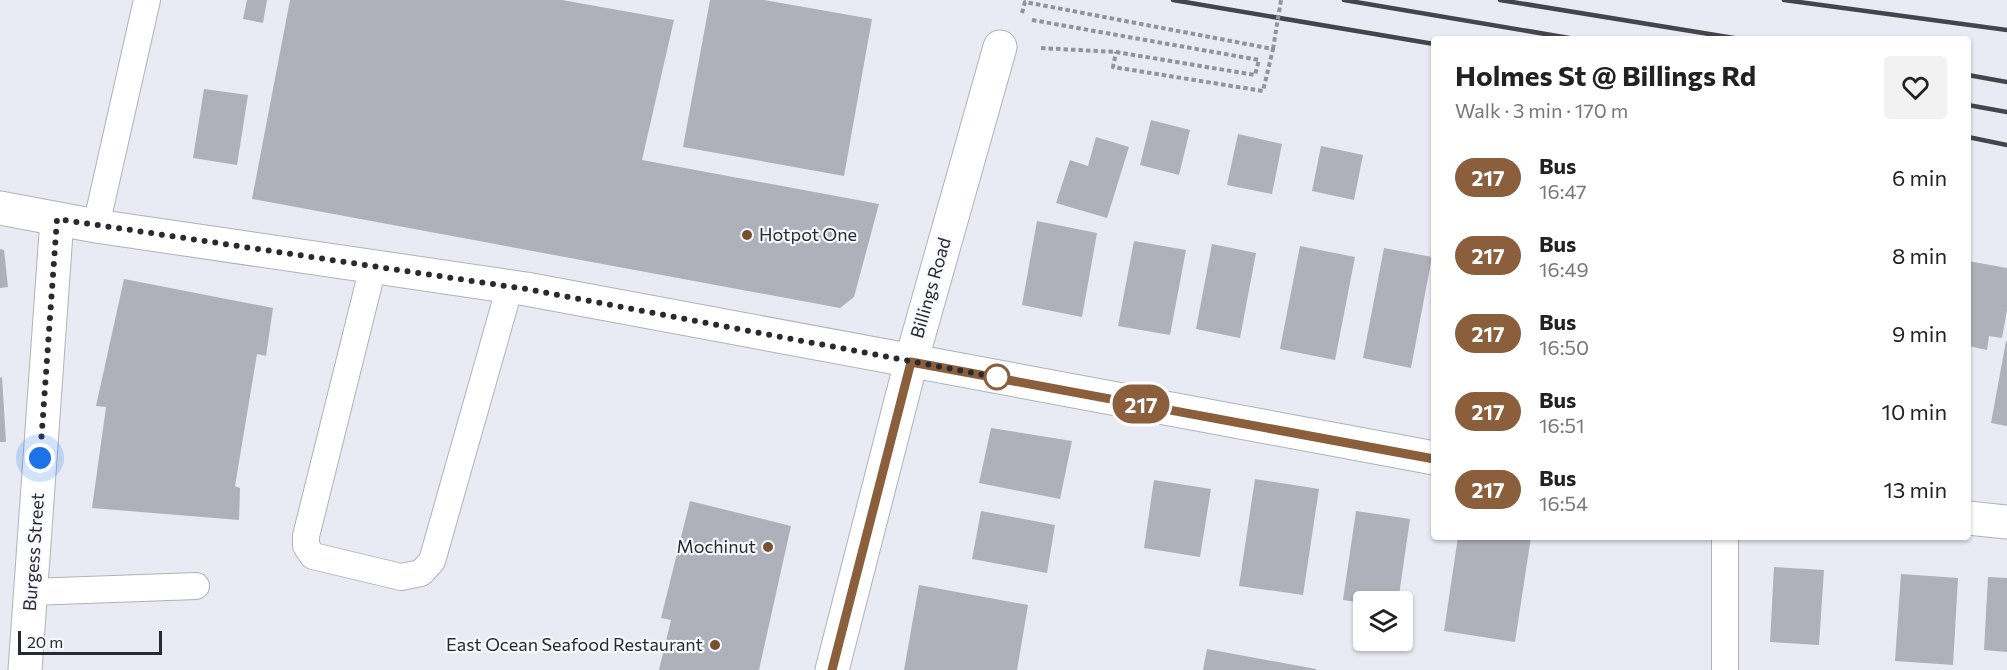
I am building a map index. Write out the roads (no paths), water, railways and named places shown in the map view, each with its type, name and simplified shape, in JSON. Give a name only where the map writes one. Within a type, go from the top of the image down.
[{"type":"street","name":"Billings Road","points":[[832,670],[911,362],[1000,47]]},
{"type":"street","points":[[0,208],[96,226],[510,286],[1431,458]]},
{"type":"street","name":"Burgess Street","points":[[25,670],[57,219]]},
{"type":"street","points":[[1971,518],[2007,522]]},
{"type":"lane","points":[[96,226],[147,0]]},
{"type":"lane","points":[[373,267],[306,536],[306,546],[313,556],[401,577],[421,573],[432,561],[510,286]]},
{"type":"lane","points":[[1725,540],[1725,670]]},
{"type":"lane","points":[[31,592],[196,586]]},
{"type":"railway","points":[[1173,0],[1431,43]]},
{"type":"railway","points":[[1344,0],[1557,36]]},
{"type":"railway","points":[[1500,0],[1722,36]]},
{"type":"railway","points":[[1784,0],[2007,30]]},
{"type":"railway","points":[[1971,76],[2007,82]]},
{"type":"railway","points":[[1971,106],[2007,112]]},
{"type":"railway","points":[[1971,138],[2007,145]]},
{"type":"place","name":"Hotpot One","points":[[747,235]]},
{"type":"place","name":"Mochinut","points":[[768,547]]},
{"type":"place","name":"East Ocean Seafood Restaurant","points":[[715,645]]}]
